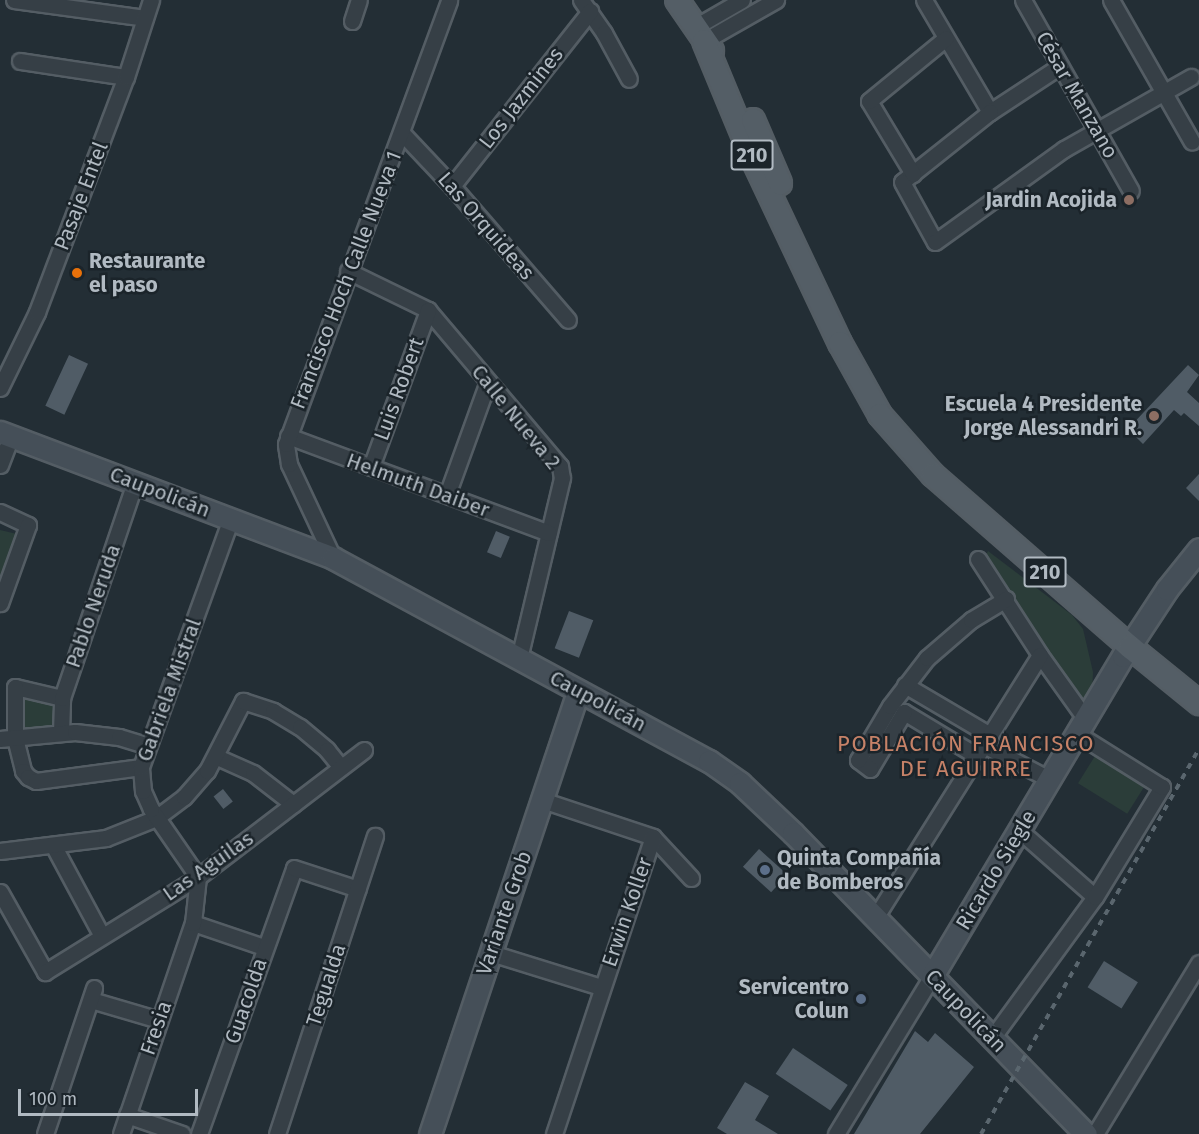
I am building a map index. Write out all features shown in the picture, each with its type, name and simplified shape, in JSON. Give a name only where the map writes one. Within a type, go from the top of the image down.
[{"type":"main road","name":"210","points":[[677,0],[731,77],[750,112],[778,178],[804,267],[856,376],[897,436],[933,475],[1130,647],[1199,703]]},
{"type":"street","points":[[16,0],[145,18]]},
{"type":"street","name":"Pasaje Entel","points":[[0,388],[37,312],[126,77],[151,0]]},
{"type":"street","points":[[352,21],[359,0]]},
{"type":"street","name":"Francisco Hoch Calle Nueva 1","points":[[333,558],[287,458],[288,436],[348,271],[402,133],[449,0]]},
{"type":"street","points":[[699,34],[742,0]]},
{"type":"street","points":[[699,34],[776,0]]},
{"type":"street","points":[[924,0],[990,112]]},
{"type":"street","name":"César Manzano","points":[[1023,0],[1131,190]]},
{"type":"street","points":[[1111,0],[1192,142]]},
{"type":"street","points":[[585,6],[629,79]]},
{"type":"street","name":"Los Jazmines","points":[[452,186],[585,6]]},
{"type":"street","points":[[946,38],[869,101],[935,242],[1064,149],[1098,132],[1191,76]]},
{"type":"street","points":[[20,61],[126,77]]},
{"type":"street","points":[[907,178],[990,112],[1060,66]]},
{"type":"street","name":"Las Orquideas","points":[[402,133],[452,186],[568,320]]},
{"type":"street","name":"Calle Nueva 2","points":[[348,271],[428,310],[560,466],[562,478],[519,659]]},
{"type":"street","name":"Luis Robert","points":[[371,467],[428,310]]},
{"type":"street","points":[[447,495],[488,382]]},
{"type":"street","points":[[0,465],[5,434]]},
{"type":"street","name":"Caupolicán","points":[[5,434],[333,558],[694,752],[740,783],[793,833],[1086,1134]]},
{"type":"street","name":"Helmuth Daiber","points":[[288,436],[549,533]]},
{"type":"street","name":"Pablo Neruda","points":[[61,732],[62,698],[135,482]]},
{"type":"street","points":[[0,512],[28,525],[0,603]]},
{"type":"street","name":"Gabriela Mistral","points":[[198,877],[156,818],[143,791],[141,767],[231,519]]},
{"type":"street","name":"Ricardo Siegle","points":[[836,1134],[1081,725],[1167,589],[1199,549]]},
{"type":"street","points":[[978,559],[1006,599],[1081,725],[1162,787],[1095,897],[992,1038]]},
{"type":"street","points":[[1006,599],[955,632],[927,658],[905,685],[858,760],[870,769],[904,712],[950,740],[984,746],[1050,779]]},
{"type":"street","points":[[875,918],[1040,655]]},
{"type":"street","points":[[905,685],[962,719],[984,746]]},
{"type":"street","points":[[62,698],[15,687],[7,738],[22,771],[28,777],[36,781],[141,767]]},
{"type":"street","name":"Variante Grob","points":[[430,1134],[578,691]]},
{"type":"street","points":[[0,851],[106,838],[156,818],[190,791],[217,757],[243,701],[273,711],[300,727],[341,767]]},
{"type":"street","points":[[950,740],[962,719]]},
{"type":"street","points":[[7,738],[61,732],[104,735],[148,746]]},
{"type":"street","name":"Las Aguilas","points":[[0,892],[45,972],[198,877],[364,750]]},
{"type":"street","points":[[217,757],[253,773],[293,804]]},
{"type":"street","points":[[542,800],[653,837],[691,878]]},
{"type":"street","points":[[1019,831],[1095,897]]},
{"type":"street","name":"Tegualda","points":[[277,1134],[375,836]]},
{"type":"street","name":"Erwin Koller","points":[[554,1134],[601,987],[653,837]]},
{"type":"street","points":[[52,845],[102,936]]},
{"type":"street","name":"Guacolda","points":[[199,1134],[294,868],[358,889]]},
{"type":"street","points":[[198,877],[193,923],[264,947]]},
{"type":"street","name":"Fresia","points":[[121,1134],[193,923]]},
{"type":"street","name":"Erwin Koller","points":[[490,952],[601,987]]},
{"type":"street","points":[[1095,1134],[1199,963]]},
{"type":"street","points":[[45,1134],[93,994],[159,1020]]},
{"type":"street","points":[[127,1115],[182,1134]]},
{"type":"green space","points":[[0,530],[17,534],[0,580]]},
{"type":"green space","points":[[988,551],[1072,615],[1083,629],[1093,672],[1092,697],[1085,709],[984,559]]},
{"type":"green space","points":[[18,691],[58,701],[57,727],[17,730]]},
{"type":"green space","points":[[1095,756],[1144,787],[1127,814],[1078,783]]},
{"type":"building","points":[[69,355],[88,364],[64,415],[45,406]]},
{"type":"building","points":[[1188,365],[1199,375],[1187,392],[1199,403],[1199,426],[1184,413],[1181,416],[1174,410],[1143,444],[1128,429]]},
{"type":"building","points":[[1199,474],[1199,501],[1186,488]]},
{"type":"building","points":[[496,531],[510,537],[501,558],[487,552]]},
{"type":"building","points":[[569,611],[593,620],[579,658],[555,648]]},
{"type":"building","points":[[223,789],[233,802],[223,809],[214,796]]},
{"type":"building","name":"Quinta Compañía de Bomberos","points":[[759,849],[787,874],[771,892],[743,867]]},
{"type":"building","points":[[1104,961],[1138,982],[1121,1008],[1088,987]]},
{"type":"building","points":[[915,1031],[928,1042],[935,1033],[974,1067],[920,1134],[854,1134]]},
{"type":"building","points":[[793,1048],[848,1085],[830,1111],[776,1074]]},
{"type":"building","points":[[745,1082],[769,1096],[755,1120],[778,1134],[727,1134],[717,1128]]},
{"type":"railway","points":[[981,1134],[1199,748]]},
{"type":"place","name":"Jardin Acojida","points":[[1129,200]]},
{"type":"place","name":"Restaurante el paso","points":[[77,273]]},
{"type":"place","name":"Escuela 4 Presidente Jorge Alessandri R.","points":[[1154,416]]},
{"type":"place","name":"Quinta Compañía de Bomberos","points":[[765,870]]},
{"type":"place","name":"Servicentro Colun","points":[[861,999]]},
{"type":"district","name":"POBLACIÓN FRANCISCO DE AGUIRRE","points":[[966,756]]}]
